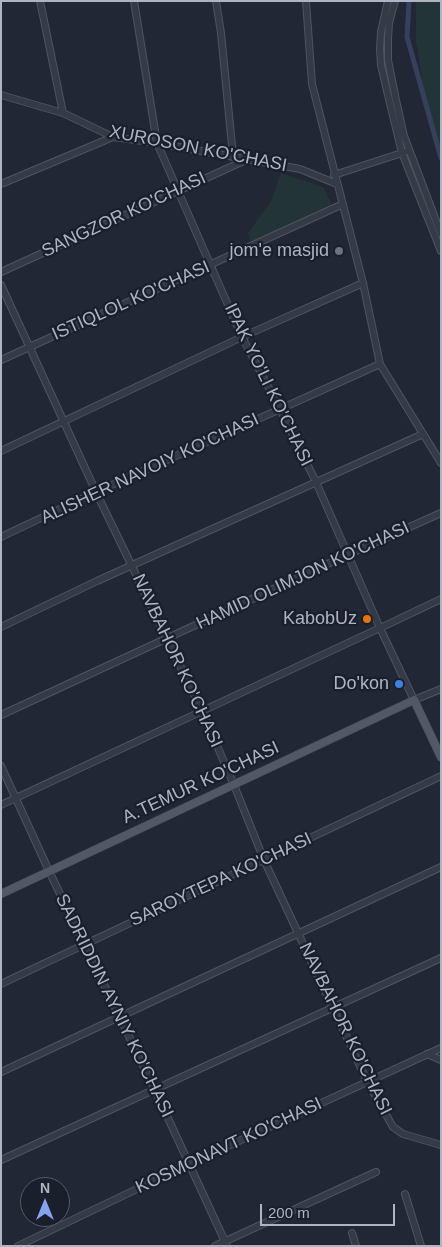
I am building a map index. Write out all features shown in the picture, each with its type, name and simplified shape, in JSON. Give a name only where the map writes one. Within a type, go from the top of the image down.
[{"type":"main road","points":[[414,700],[441,757]]},
{"type":"main road","name":"A.TEMUR KO'CHASI","points":[[1,894],[414,700]]},
{"type":"street","points":[[40,1],[63,113]]},
{"type":"street","name":"IPAK YO'LI KO'CHASI","points":[[134,1],[157,143],[242,338],[316,482],[347,555],[414,700]]},
{"type":"street","points":[[216,1],[233,156]]},
{"type":"street","points":[[306,1],[312,84],[343,204],[380,364],[441,463]]},
{"type":"street","points":[[388,1],[381,32],[382,65],[406,152],[441,252]]},
{"type":"street","points":[[395,1],[390,23],[388,60],[406,152],[441,234]]},
{"type":"street","name":"XUROSON KO'CHASI","points":[[1,95],[63,113],[113,137],[233,156],[300,169],[337,184]]},
{"type":"street","points":[[1,184],[113,137]]},
{"type":"street","points":[[334,175],[406,152]]},
{"type":"street","name":"SANGZOR KO'CHASI","points":[[1,272],[248,159]]},
{"type":"street","name":"ISTIQLOL KO'CHASI","points":[[1,360],[343,204]]},
{"type":"street","points":[[1,451],[362,283]]},
{"type":"street","name":"NAVBAHOR KO'CHASI","points":[[1,285],[96,492],[202,711],[264,860],[367,1081],[393,1127],[403,1134],[441,1145]]},
{"type":"street","name":"ALISHER NAVOIY KO'CHASI","points":[[1,537],[380,364]]},
{"type":"street","points":[[1,627],[131,565],[423,434]]},
{"type":"street","name":"HAMID OLIMJON KO'CHASI","points":[[1,715],[441,513]]},
{"type":"street","points":[[1,804],[441,599]]},
{"type":"street","points":[[414,700],[441,688]]},
{"type":"street","name":"SADRIDDIN AYNIY KO'CHASI","points":[[1,766],[226,1243]]},
{"type":"street","name":"SAROYTEPA KO'CHASI","points":[[1,984],[441,776]]},
{"type":"street","points":[[1,1072],[441,867]]},
{"type":"street","points":[[1,1160],[441,958]]},
{"type":"street","name":"KOSMONAVT KO'CHASI","points":[[18,1246],[189,1164],[441,1048]]},
{"type":"street","points":[[427,1054],[441,1060]]},
{"type":"street","points":[[215,1246],[226,1243],[376,1172]]},
{"type":"street","points":[[405,1194],[421,1246]]},
{"type":"street","points":[[352,1234],[356,1246]]},
{"type":"shaded area","points":[[416,1],[441,1],[441,153],[425,100],[416,41]]},
{"type":"shaded area","points":[[281,173],[323,187],[332,204],[258,242],[251,242],[248,233],[271,201]]},
{"type":"waterway","points":[[409,1],[407,37],[441,158]]},
{"type":"place","name":"jom'e masjid","points":[[339,251]]},
{"type":"place","name":"KabobUz","points":[[367,619]]},
{"type":"place","name":"Do'kon","points":[[399,684]]}]
